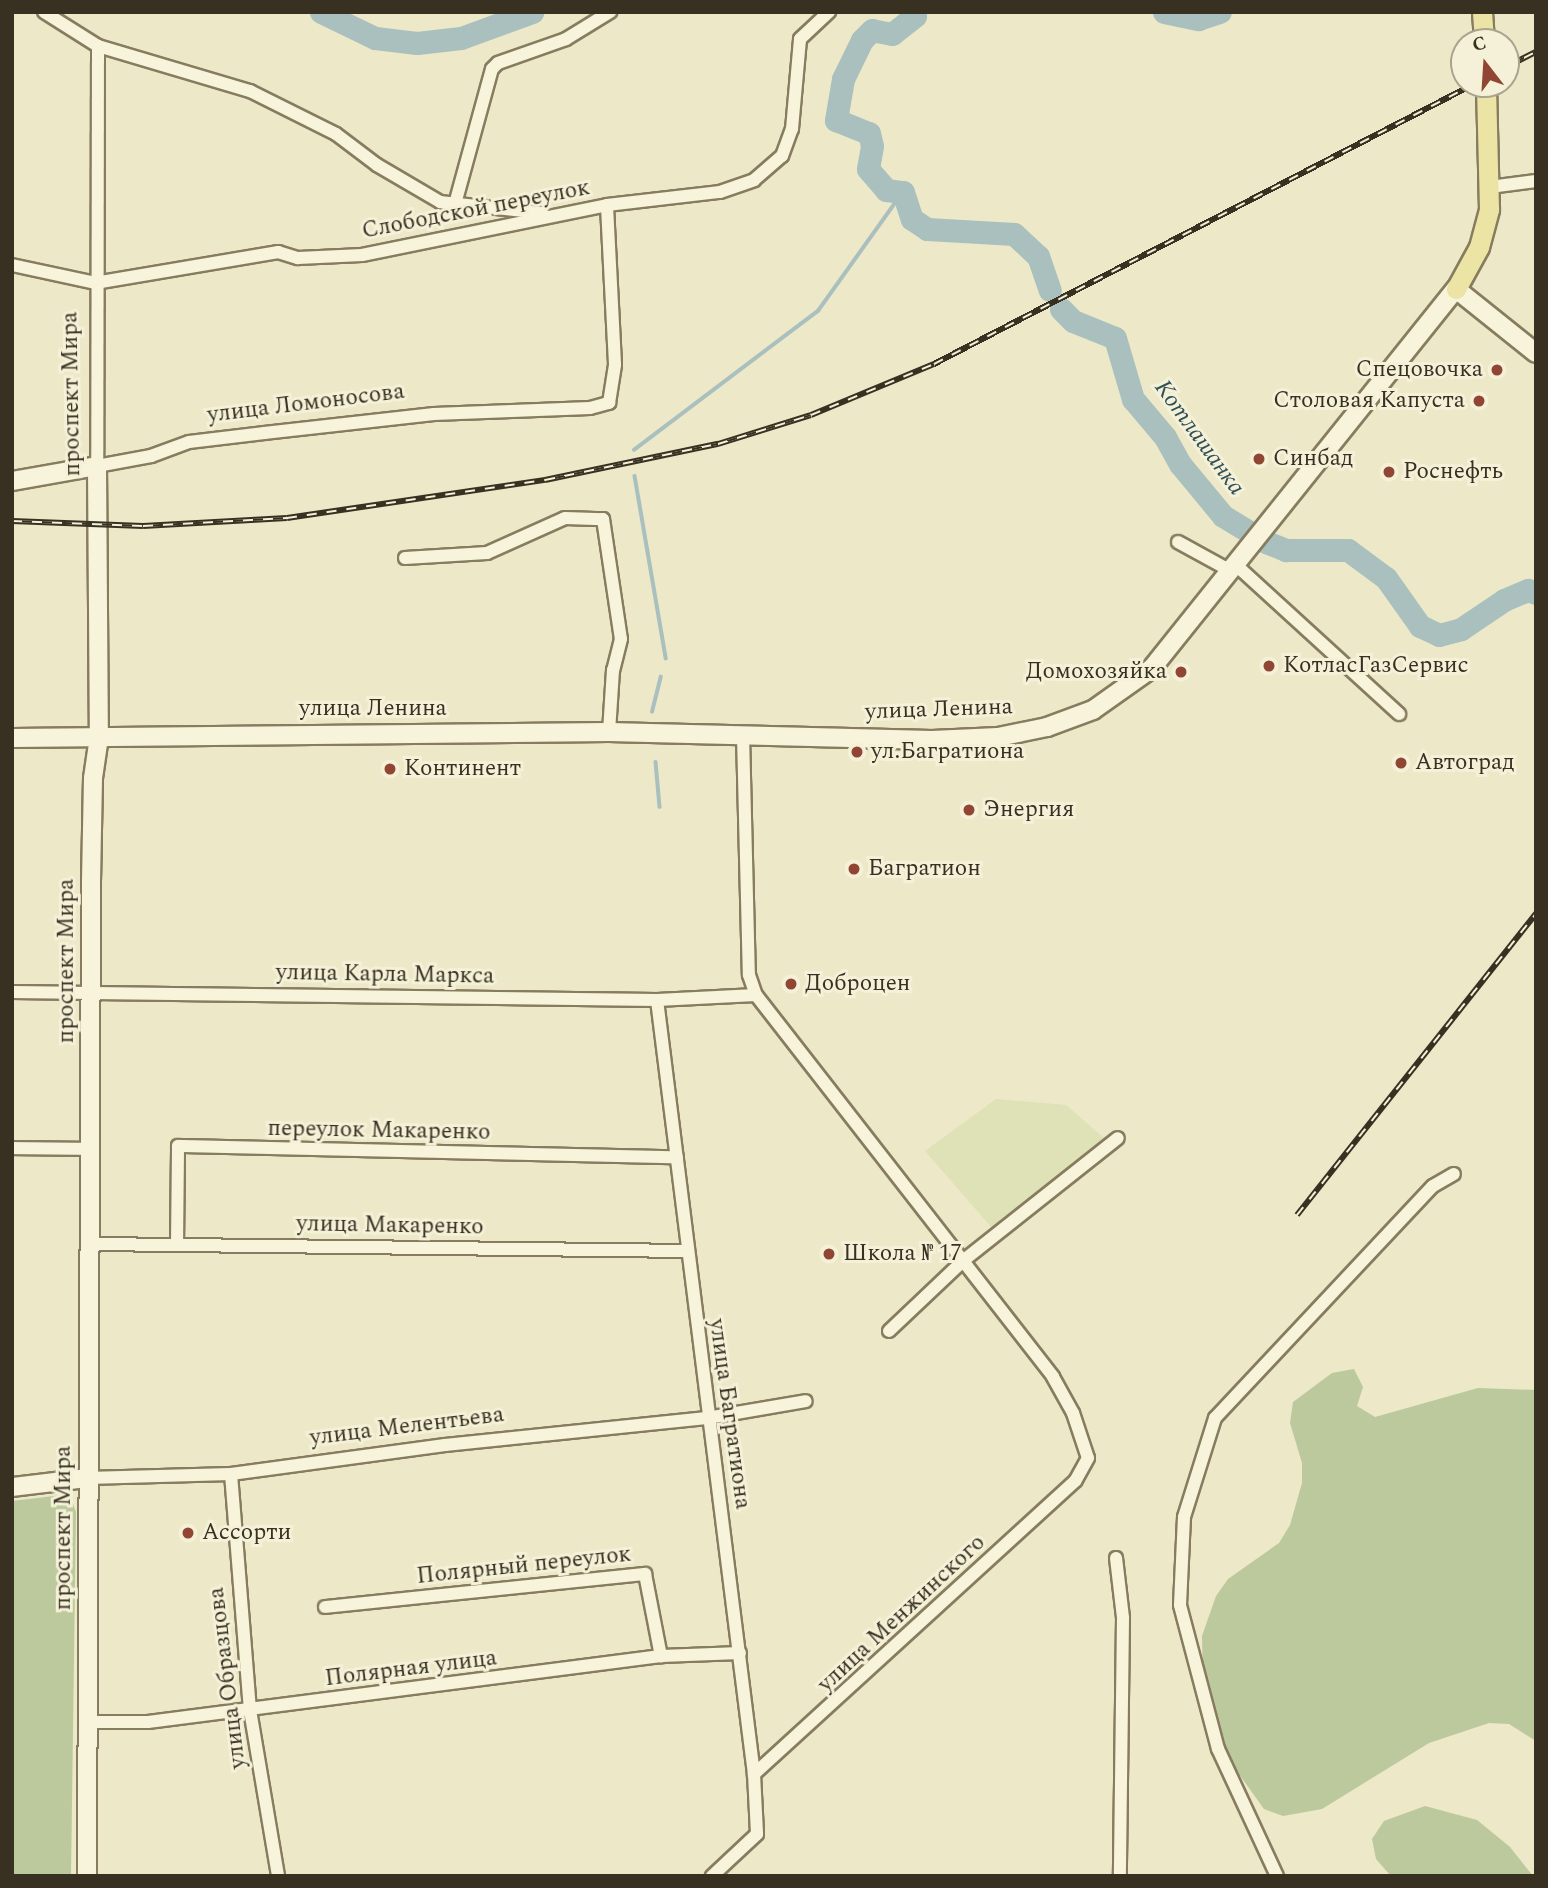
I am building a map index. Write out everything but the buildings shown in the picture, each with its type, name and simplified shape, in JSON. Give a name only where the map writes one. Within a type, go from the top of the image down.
[{"type":"main road","name":"улица Ленина","points":[[12,738],[609,732],[998,737],[1071,719],[1093,710],[1152,668],[1456,289],[1479,247],[1490,187],[1487,98]]},
{"type":"main road","points":[[1456,289],[1536,353]]},
{"type":"main road","name":"улица Ломоносова","points":[[12,481],[97,466]]},
{"type":"main road","name":"проспект Мира","points":[[87,1876],[92,791],[99,737],[97,466]]},
{"type":"main road","name":"улица Мелентьева","points":[[12,1487],[88,1478]]},
{"type":"street","points":[[44,12],[98,46],[250,91],[337,134],[412,186],[455,204],[558,215]]},
{"type":"street","points":[[455,204],[492,69],[498,63],[566,39],[610,12]]},
{"type":"street","name":"Слободской переулок","points":[[12,265],[95,283],[153,276],[278,252],[298,258],[362,255],[607,205],[720,192],[754,180],[782,156],[792,129],[800,39],[829,12]]},
{"type":"street","name":"проспект Мира","points":[[97,466],[95,283],[98,46]]},
{"type":"street","points":[[1490,187],[1536,180]]},
{"type":"street","name":"улица Ломоносова","points":[[97,466],[152,456],[189,442],[434,414],[590,408],[609,403],[615,364],[607,205]]},
{"type":"street","points":[[405,558],[487,553],[565,518],[603,519],[621,639],[613,670],[609,732]]},
{"type":"street","points":[[1178,542],[1238,563],[1399,715]]},
{"type":"street","points":[[743,735],[748,975],[756,995],[964,1259]]},
{"type":"street","name":"улица Карла Маркса","points":[[12,992],[656,1000],[756,995]]},
{"type":"street","name":"улица Багратиона","points":[[656,1000],[754,1774],[757,1834],[712,1876]]},
{"type":"street","points":[[889,1331],[964,1259],[1118,1138]]},
{"type":"street","name":"переулок Макаренко","points":[[177,1245],[178,1146],[677,1157]]},
{"type":"street","points":[[12,1148],[92,1149]]},
{"type":"street","points":[[1277,1876],[1218,1749],[1184,1618],[1184,1517],[1215,1418],[1433,1186],[1454,1174]]},
{"type":"street","name":"улица Макаренко","points":[[92,1244],[687,1251]]},
{"type":"street","name":"улица Менжинского","points":[[754,1774],[820,1718],[1075,1481],[1088,1458],[1069,1404],[964,1259]]},
{"type":"street","name":"улица Мелентьева","points":[[88,1478],[231,1474],[445,1445],[707,1418],[806,1401]]},
{"type":"street","name":"улица Образцова","points":[[231,1474],[250,1710],[278,1876]]},
{"type":"street","points":[[1116,1558],[1123,1618],[1120,1876]]},
{"type":"street","name":"Полярный переулок","points":[[325,1608],[645,1574],[661,1657]]},
{"type":"street","name":"Полярная улица","points":[[88,1722],[148,1722],[661,1657],[740,1653]]},
{"type":"green space","points":[[996,1099],[1066,1105],[1105,1139],[992,1228],[925,1151]]},
{"type":"green space","points":[[1354,1369],[1363,1387],[1357,1406],[1375,1417],[1478,1388],[1536,1390],[1536,1741],[1509,1724],[1489,1723],[1429,1743],[1322,1809],[1283,1816],[1264,1809],[1229,1760],[1203,1681],[1202,1636],[1216,1596],[1228,1579],[1279,1543],[1290,1525],[1302,1483],[1302,1463],[1290,1423],[1293,1402],[1332,1373]]},
{"type":"green space","points":[[62,1495],[71,1499],[76,1512],[71,1876],[12,1876],[12,1501]]},
{"type":"green space","points":[[1425,1806],[1477,1820],[1510,1847],[1533,1876],[1390,1875],[1376,1859],[1372,1839],[1384,1821]]},
{"type":"waterway","name":"Котлашанка","points":[[321,12],[375,38],[417,43],[461,38],[532,12]]},
{"type":"waterway","name":"Котлашанка","points":[[913,12],[915,16],[892,34],[872,30],[862,40],[843,79],[836,120],[869,133],[872,146],[868,169],[886,190],[903,192],[912,219],[927,229],[1014,234],[1038,256],[1050,290]]},
{"type":"waterway","name":"Котлашанка","points":[[1164,12],[1198,19],[1220,12]]},
{"type":"waterway","points":[[634,450],[818,311],[903,192]]},
{"type":"waterway","name":"Котлашанка","points":[[1061,309],[1073,321],[1115,338],[1133,399],[1165,437],[1180,464],[1223,516],[1266,542],[1286,550],[1348,550],[1386,578],[1420,626],[1439,635],[1461,629],[1504,600],[1528,590],[1536,593]]},
{"type":"waterway","points":[[635,476],[666,658]]},
{"type":"waterway","points":[[652,712],[661,677]]},
{"type":"waterway","points":[[656,762],[660,807]]},
{"type":"railway","points":[[1520,60],[1536,52]]},
{"type":"railway","points":[[12,521],[143,526],[287,518],[545,480],[718,444],[811,415],[934,364],[1450,96]]},
{"type":"railway","points":[[1297,1215],[1536,913]]},
{"type":"place","name":"Спецовочка","points":[[1497,370]]},
{"type":"place","name":"Столовая Капуста","points":[[1479,401]]},
{"type":"place","name":"Синбад","points":[[1259,459]]},
{"type":"place","name":"Роснефть","points":[[1389,472]]},
{"type":"place","name":"КотласГазСервис","points":[[1269,666]]},
{"type":"place","name":"Домохозяйка","points":[[1181,672]]},
{"type":"place","name":"ул.Багратиона","points":[[857,752]]},
{"type":"place","name":"Автоград","points":[[1401,763]]},
{"type":"place","name":"Континент","points":[[390,769]]},
{"type":"place","name":"Энергия","points":[[969,810]]},
{"type":"place","name":"Багратион","points":[[854,869]]},
{"type":"place","name":"Доброцен","points":[[791,984]]},
{"type":"place","name":"Школа № 17","points":[[829,1254]]},
{"type":"place","name":"Ассорти","points":[[188,1533]]}]
